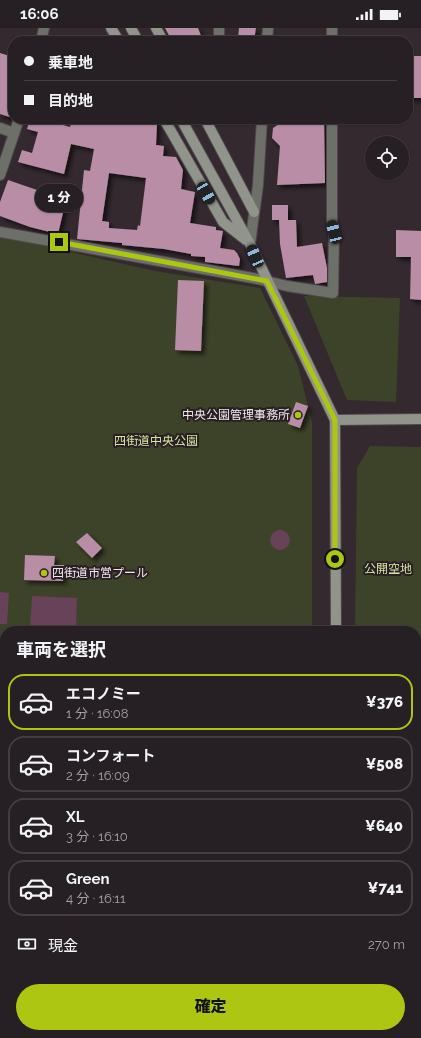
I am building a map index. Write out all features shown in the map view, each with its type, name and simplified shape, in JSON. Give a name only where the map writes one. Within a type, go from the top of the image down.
[{"type":"street","points":[[0,175],[17,124]]},
{"type":"street","points":[[167,124],[223,222],[250,244]]},
{"type":"street","points":[[184,124],[250,244],[335,420],[336,626]]},
{"type":"street","points":[[207,124],[254,212]]},
{"type":"street","points":[[250,244],[258,185],[262,124]]},
{"type":"street","points":[[0,232],[267,281],[287,286],[333,293],[334,232],[332,222],[332,124]]},
{"type":"street","points":[[0,128],[14,133]]},
{"type":"street","points":[[335,420],[421,419]]},
{"type":"green space","name":"四街道中央公園","points":[[0,236],[155,271],[260,288],[298,366],[312,422],[312,626],[0,626]]},
{"type":"green space","points":[[304,296],[400,298],[396,402],[347,400]]},
{"type":"green space","name":"公開空地","points":[[370,446],[421,447],[421,626],[355,626],[357,468]]},
{"type":"shaded area","points":[[280,530],[287,533],[290,540],[287,547],[280,550],[273,547],[270,540],[273,533]]},
{"type":"shaded area","points":[[0,592],[9,593],[7,624],[0,624]]},
{"type":"shaded area","points":[[32,596],[77,598],[76,626],[30,626]]},
{"type":"building","points":[[165,28],[198,28],[201,36],[169,36]]},
{"type":"building","points":[[239,28],[256,28],[255,36],[238,36]]},
{"type":"building","points":[[0,53],[8,55],[8,116],[0,114]]},
{"type":"building","points":[[413,56],[421,56],[421,98],[413,98]]},
{"type":"building","points":[[28,124],[60,124],[70,127],[71,124],[157,124],[156,145],[164,146],[163,156],[176,157],[183,170],[181,189],[195,192],[190,223],[216,227],[216,230],[223,231],[220,248],[234,250],[240,259],[239,266],[205,262],[205,257],[191,256],[191,254],[164,249],[77,239],[84,170],[90,171],[94,149],[71,144],[64,174],[18,162],[22,150],[32,153],[38,132],[27,129]],"holes":[[[109,173],[146,178],[140,226],[138,225],[137,230],[109,228],[109,222],[102,221]]]},
{"type":"building","points":[[279,124],[324,124],[325,183],[277,185],[280,146],[272,138],[273,128]]},
{"type":"building","points":[[8,180],[66,200],[58,234],[30,227],[0,216],[0,202]]},
{"type":"building","points":[[272,205],[288,205],[288,220],[296,220],[297,247],[322,243],[327,268],[327,282],[315,284],[313,275],[286,278],[280,244],[279,220],[272,220]]},
{"type":"building","points":[[396,230],[421,231],[421,300],[410,299],[411,257],[396,257]]},
{"type":"building","points":[[178,280],[204,281],[201,351],[175,350]]},
{"type":"building","name":"中央公園管理事務所","points":[[296,402],[308,406],[300,428],[288,424]]},
{"type":"building","points":[[87,533],[102,548],[92,558],[76,542]]},
{"type":"building","name":"四街道市営プール","points":[[25,555],[55,556],[54,565],[64,565],[63,581],[24,580]]},
{"type":"place","name":"中央公園管理事務所","points":[[298,415]]},
{"type":"place","name":"四街道市営プール","points":[[44,573]]},
{"type":"route","points":[[59,242],[267,281],[335,420],[335,559]]}]
